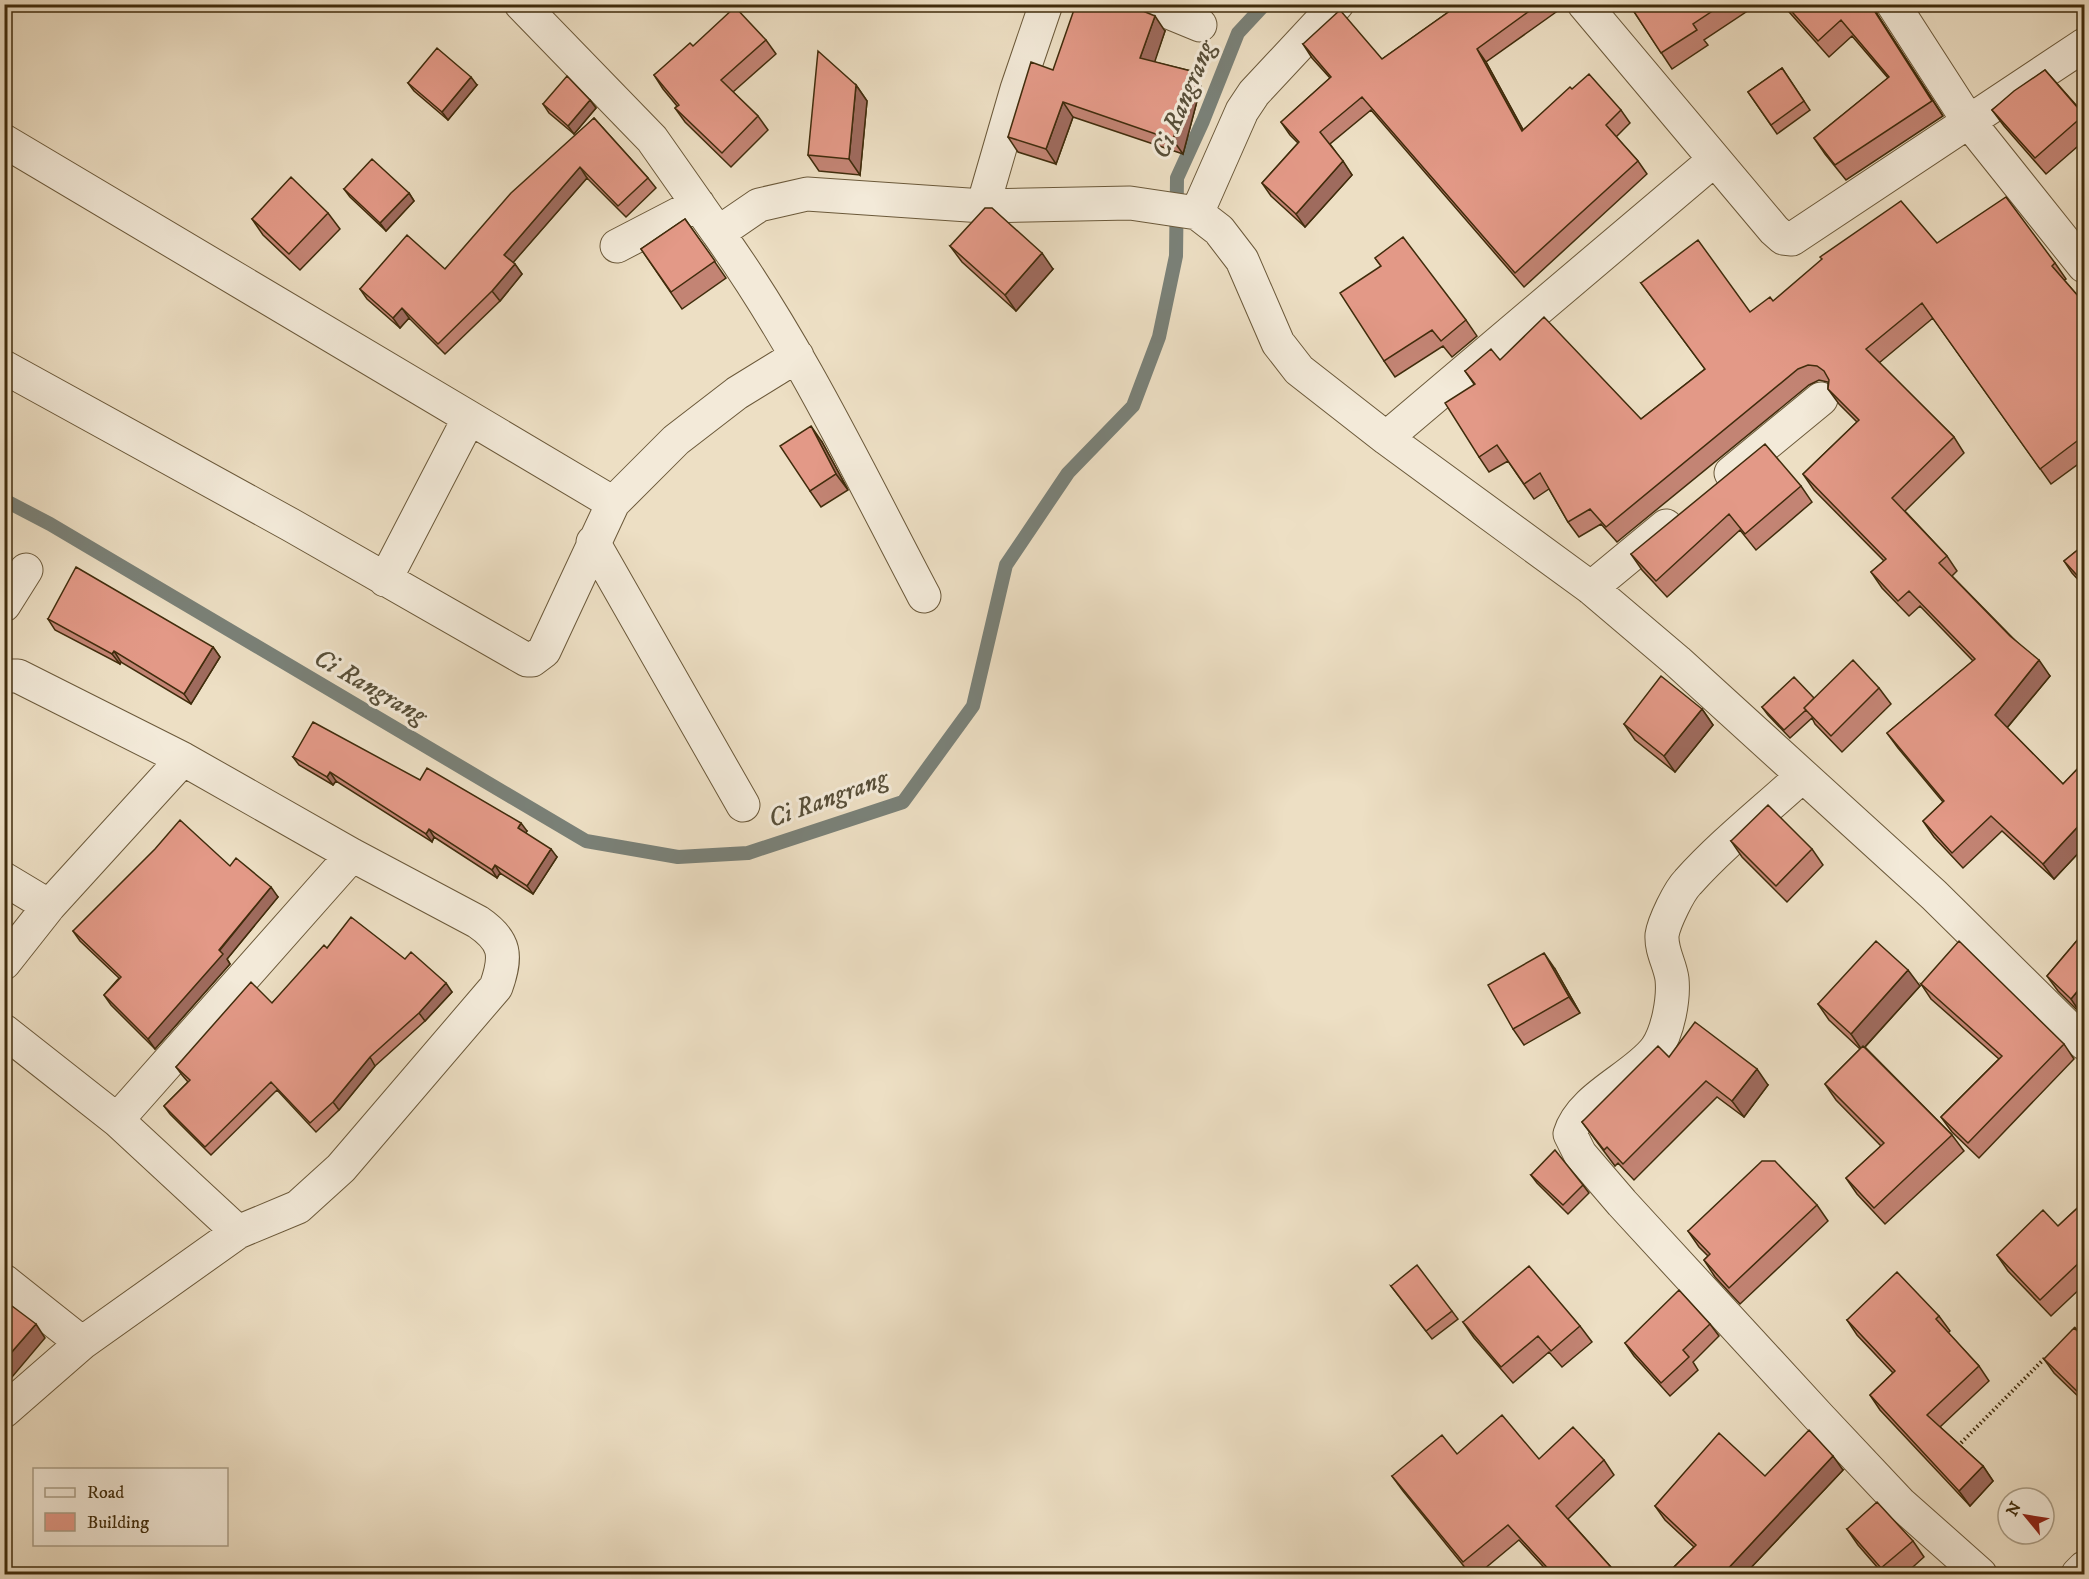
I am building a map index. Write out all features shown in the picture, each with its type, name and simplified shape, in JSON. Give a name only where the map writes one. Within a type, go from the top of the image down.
[{"type":"street","points":[[521,4],[652,139],[748,274],[797,356],[924,596]]},
{"type":"street","points":[[983,206],[1017,89],[1046,4]]},
{"type":"street","points":[[1149,4],[1200,25]]},
{"type":"street","points":[[1187,211],[1242,111],[1265,79],[1337,4]]},
{"type":"street","points":[[1584,4],[1713,161],[1774,230],[1784,238],[1792,239],[2085,45]]},
{"type":"street","points":[[1893,4],[1969,122],[2085,266]]},
{"type":"street","points":[[4,141],[613,504]]},
{"type":"street","points":[[1386,438],[1713,161]]},
{"type":"street","points":[[718,233],[759,205],[807,194],[983,206],[1130,204],[1187,211],[1218,230],[1242,260],[1278,343],[1299,370],[1386,438],[1591,588],[1677,661],[1801,777],[1934,895],[2085,1043]]},
{"type":"street","points":[[617,246],[698,204]]},
{"type":"street","points":[[4,367],[526,660],[532,660],[544,651],[593,542],[613,504],[676,440],[736,393],[797,356]]},
{"type":"street","points":[[1591,588],[1821,399]]},
{"type":"street","points":[[385,580],[469,418]]},
{"type":"street","points":[[593,542],[743,805]]},
{"type":"street","points":[[4,605],[26,570]]},
{"type":"street","points":[[4,675],[18,676],[183,759],[487,928],[494,934],[503,951],[500,976],[496,987],[315,1194],[291,1210],[238,1232],[82,1343],[4,1411]]},
{"type":"street","points":[[4,963],[49,906],[183,759]]},
{"type":"street","points":[[1801,777],[1681,890],[1662,934],[1665,961],[1672,977],[1672,994],[1665,1031],[1655,1050],[1598,1097],[1573,1123],[1570,1134],[1580,1154],[1622,1203],[1819,1417],[1900,1503],[1980,1575]]},
{"type":"street","points":[[117,1120],[352,855]]},
{"type":"street","points":[[4,879],[49,906]]},
{"type":"street","points":[[4,1031],[117,1120],[238,1232]]},
{"type":"street","points":[[4,1281],[82,1343]]},
{"type":"street","points":[[2078,1575],[2085,1568]]},
{"type":"path","points":[[2064,1340],[2085,1320]]},
{"type":"path","points":[[1950,1453],[2050,1353]]},
{"type":"building","points":[[1076,4],[1129,4],[1155,16],[1140,58],[1191,71],[1173,140],[1063,102],[1046,149],[1008,137],[1031,62],[1053,70]]},
{"type":"building","points":[[1452,4],[1539,4],[1477,49],[1522,131],[1570,87],[1572,89],[1589,74],[1621,110],[1606,125],[1638,161],[1515,273],[1362,97],[1320,132],[1343,161],[1296,214],[1262,183],[1299,142],[1281,122],[1331,77],[1303,44],[1340,10],[1382,59],[1454,8]]},
{"type":"building","points":[[1629,4],[1723,4],[1693,24],[1697,30],[1661,53]]},
{"type":"building","points":[[1785,4],[1870,4],[1932,101],[1835,165],[1814,138],[1889,77],[1841,20],[1818,41]]},
{"type":"building","points":[[735,7],[766,40],[721,80],[758,116],[722,153],[675,108],[679,105],[654,75],[690,43],[693,46]]},
{"type":"building","points":[[437,48],[471,77],[442,112],[408,83]]},
{"type":"building","points":[[818,51],[856,85],[849,159],[808,155]]},
{"type":"building","points":[[1782,68],[1804,101],[1771,125],[1748,92]]},
{"type":"building","points":[[2045,70],[2084,115],[2035,158],[1992,110],[2014,91]]},
{"type":"building","points":[[567,76],[590,100],[568,126],[543,104]]},
{"type":"building","points":[[594,118],[648,178],[618,206],[580,167],[504,255],[515,264],[492,291],[438,344],[402,308],[393,318],[360,289],[407,235],[445,269],[511,193]]},
{"type":"building","points":[[372,159],[409,193],[380,223],[344,189]]},
{"type":"building","points":[[291,177],[328,213],[289,254],[252,219]]},
{"type":"building","points":[[2006,197],[2055,263],[2052,266],[2085,304],[2085,435],[2040,469],[1922,303],[1866,349],[1954,437],[1892,498],[1947,556],[1939,563],[2010,636],[2039,660],[1995,715],[2063,784],[2085,761],[2085,819],[2043,864],[1991,816],[1952,853],[1923,821],[1944,801],[1887,733],[1975,659],[1909,591],[1898,601],[1871,572],[1886,559],[1803,474],[1859,420],[1828,389],[1829,380],[1824,371],[1817,366],[1808,365],[1798,369],[1606,527],[1590,509],[1568,522],[1540,473],[1524,484],[1497,445],[1479,457],[1445,403],[1475,384],[1465,371],[1491,349],[1500,360],[1544,317],[1641,419],[1705,369],[1641,283],[1698,240],[1750,312],[1770,297],[1773,301],[1822,259],[1820,257],[1901,201],[1937,243]]},
{"type":"building","points":[[985,208],[992,208],[1042,253],[1005,295],[950,246]]},
{"type":"building","points":[[685,219],[715,261],[671,292],[641,249]]},
{"type":"building","points":[[1403,237],[1466,320],[1441,341],[1432,330],[1384,361],[1340,293],[1381,266],[1375,258]]},
{"type":"building","points":[[811,426],[836,474],[810,491],[780,446]]},
{"type":"building","points":[[1765,444],[1801,486],[1745,534],[1729,514],[1656,581],[1631,554]]},
{"type":"building","points":[[2085,544],[2085,584],[2064,561]]},
{"type":"building","points":[[76,567],[213,647],[184,694],[114,651],[112,654],[48,619]]},
{"type":"building","points":[[1853,660],[1879,688],[1831,736],[1804,708]]},
{"type":"building","points":[[1661,676],[1702,709],[1664,756],[1624,724]]},
{"type":"building","points":[[1794,677],[1814,698],[1804,708],[1806,710],[1784,730],[1762,707]]},
{"type":"building","points":[[313,722],[420,780],[427,768],[521,823],[518,828],[551,849],[527,886],[495,865],[492,870],[429,829],[426,834],[330,772],[327,777],[293,757]]},
{"type":"building","points":[[1768,805],[1812,849],[1776,886],[1731,841]]},
{"type":"building","points":[[180,820],[230,866],[236,858],[271,887],[219,950],[223,954],[148,1039],[104,995],[121,977],[73,931],[155,849]]},
{"type":"building","points":[[351,917],[405,959],[411,952],[446,983],[419,1013],[370,1057],[333,1102],[310,1123],[271,1082],[205,1147],[164,1106],[190,1080],[176,1067],[251,982],[272,1003],[324,945],[327,948]]},
{"type":"building","points":[[2085,931],[2085,982],[2071,999],[2047,976]]},
{"type":"building","points":[[1876,941],[1908,970],[1851,1034],[1818,1004]]},
{"type":"building","points":[[1959,941],[2064,1044],[1968,1143],[1941,1117],[2002,1056],[1921,984]]},
{"type":"building","points":[[1544,953],[1569,997],[1513,1029],[1488,985]]},
{"type":"building","points":[[1695,1022],[1757,1069],[1732,1101],[1706,1081],[1623,1164],[1607,1147],[1604,1150],[1582,1122],[1658,1046],[1669,1057]]},
{"type":"building","points":[[1863,1046],[1952,1135],[1874,1208],[1846,1178],[1884,1143],[1825,1084]]},
{"type":"building","points":[[1555,1150],[1583,1185],[1563,1205],[1531,1175]]},
{"type":"building","points":[[1762,1161],[1775,1161],[1817,1205],[1729,1288],[1704,1260],[1710,1254],[1688,1231]]},
{"type":"building","points":[[2085,1201],[2085,1257],[2040,1300],[1997,1255],[2043,1210],[2058,1226]]},
{"type":"building","points":[[1417,1265],[1452,1311],[1426,1331],[1391,1286]]},
{"type":"building","points":[[1529,1266],[1580,1326],[1551,1351],[1538,1336],[1501,1367],[1463,1322]]},
{"type":"building","points":[[1897,1272],[1939,1316],[1936,1319],[1979,1366],[1927,1415],[1983,1466],[1959,1491],[1870,1395],[1895,1371],[1847,1320]]},
{"type":"building","points":[[1679,1290],[1710,1324],[1683,1350],[1689,1357],[1661,1383],[1625,1343]]},
{"type":"building","points":[[4,1300],[36,1324],[4,1361]]},
{"type":"building","points":[[2074,1328],[2085,1338],[2085,1399],[2044,1359]]},
{"type":"building","points":[[1502,1415],[1539,1459],[1573,1427],[1604,1460],[1556,1506],[1618,1575],[1554,1575],[1508,1525],[1463,1562],[1392,1476],[1442,1435],[1457,1454]]},
{"type":"building","points":[[1809,1430],[1833,1456],[1722,1575],[1666,1575],[1696,1545],[1655,1506],[1719,1433],[1765,1476]]},
{"type":"building","points":[[1877,1502],[1913,1541],[1881,1568],[1847,1529]]},
{"type":"waterway","name":"Ci Rangrang","points":[[4,500],[50,524],[586,841],[678,857],[748,853],[903,802],[973,706],[1006,565],[1068,473],[1133,406],[1159,337],[1176,256],[1177,178],[1203,121],[1238,33],[1265,4]]}]
